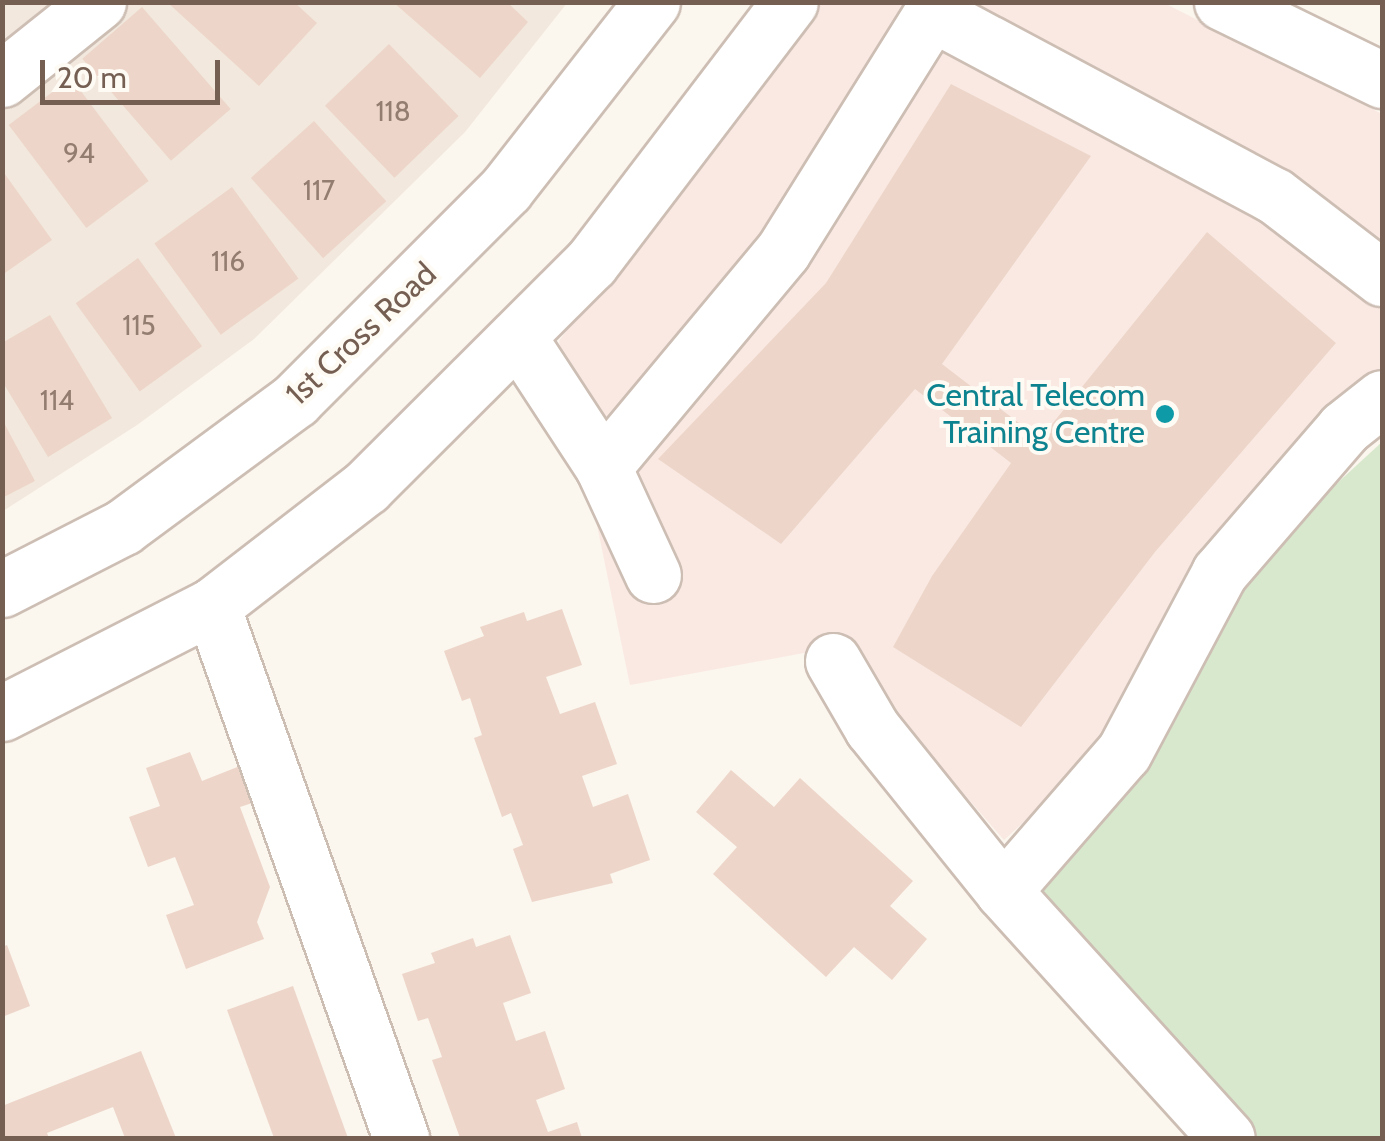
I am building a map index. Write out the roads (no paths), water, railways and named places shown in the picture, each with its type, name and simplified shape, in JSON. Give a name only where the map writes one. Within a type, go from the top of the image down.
[{"type":"street","points":[[2,79],[98,2]]},
{"type":"street","name":"1st Cross Road","points":[[2,588],[123,526],[295,400],[506,189],[652,2]]},
{"type":"street","points":[[2,713],[212,606],[366,487],[520,340],[658,182],[790,2]]},
{"type":"street","points":[[1222,2],[1382,80]]},
{"type":"street","points":[[603,468],[783,251],[932,14],[1275,196],[1382,278]]},
{"type":"street","points":[[520,340],[603,468],[653,575]]},
{"type":"street","points":[[1003,891],[1124,752],[1219,572],[1344,428],[1382,398]]},
{"type":"street","points":[[212,606],[401,1138]]},
{"type":"street","points":[[833,662],[872,728],[1003,891],[1227,1138]]},
{"type":"place","name":"Central Telecom Training Centre","points":[[1165,414]]}]
